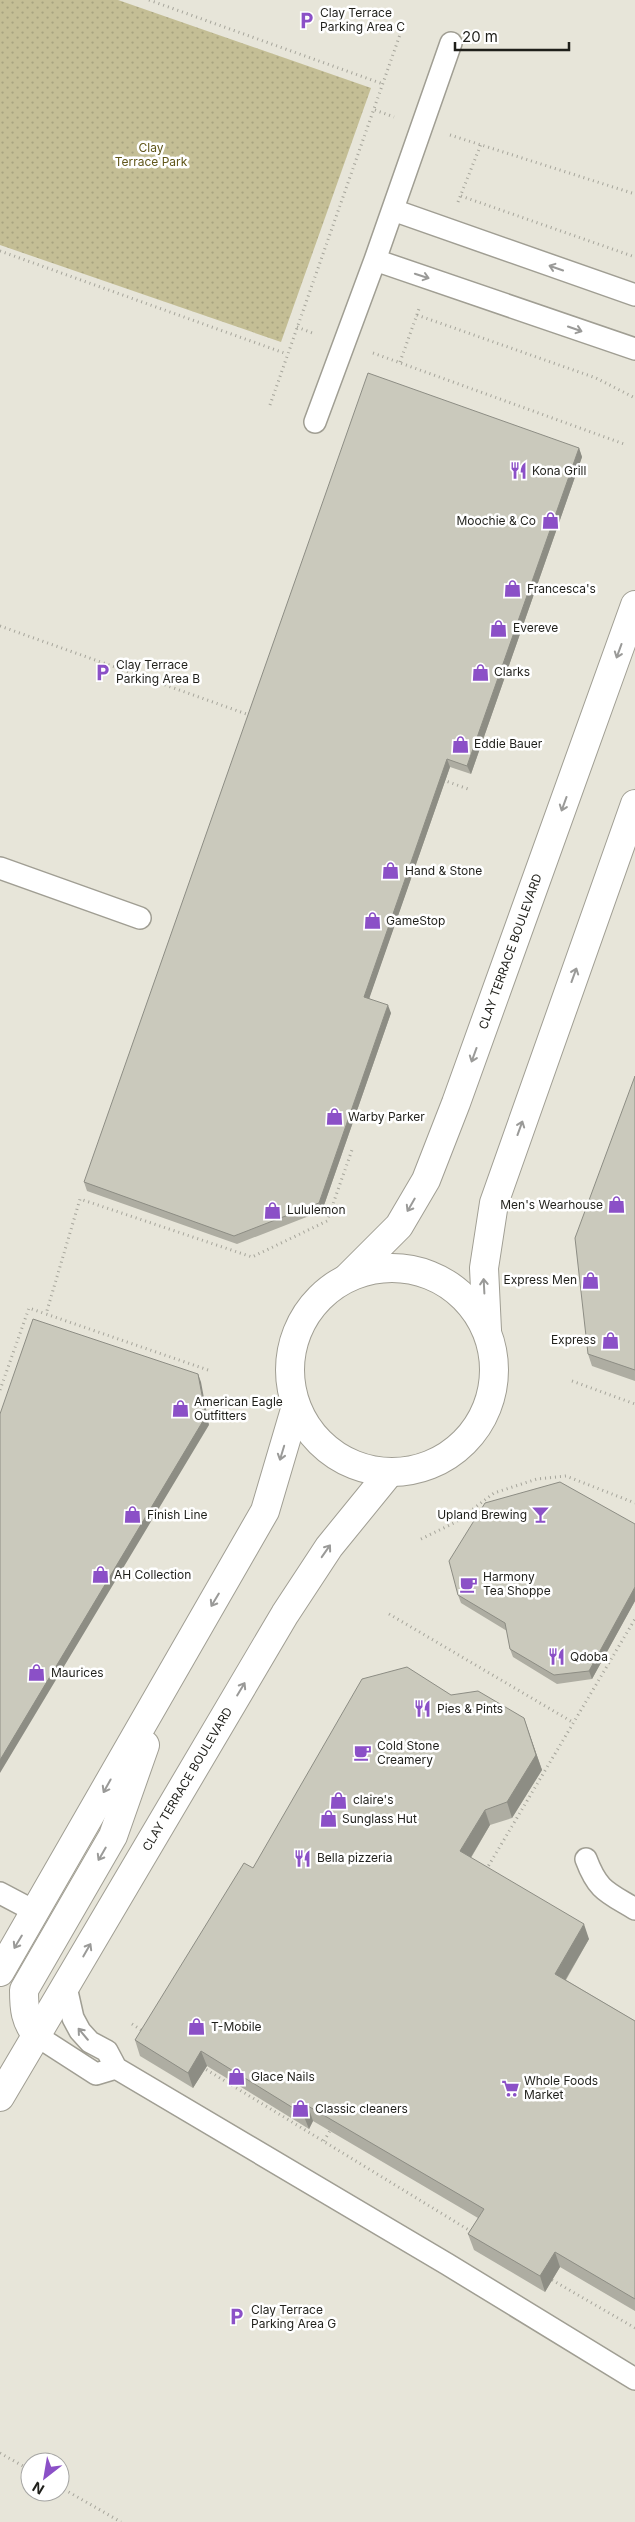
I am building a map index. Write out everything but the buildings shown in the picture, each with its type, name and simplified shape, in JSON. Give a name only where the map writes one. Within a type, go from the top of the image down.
[{"type":"street","name":"CLAY TERRACE BOULEVARD","points":[[348,1278],[399,1226],[426,1180],[456,1103],[635,605]]},
{"type":"street","points":[[487,1334],[476,1313],[460,1295],[440,1281],[418,1271],[394,1268],[371,1270],[348,1278],[329,1289],[309,1309],[296,1332],[290,1360],[291,1387],[296,1406],[307,1428],[324,1446],[343,1460],[366,1469],[390,1472],[413,1470],[434,1463],[454,1451],[470,1436],[482,1418],[490,1397],[494,1375],[492,1353],[487,1334],[484,1268],[494,1203],[635,804]]},
{"type":"street","points":[[0,1972],[265,1510],[296,1406]]},
{"type":"street","name":"CLAY TERRACE BOULEVARD","points":[[0,2097],[286,1614],[328,1547],[390,1472]]},
{"type":"street","points":[[37,2036],[30,2027],[24,2012],[24,1990],[113,1836],[168,1677]]},
{"type":"lane","points":[[315,422],[393,210],[451,43]]},
{"type":"lane","points":[[393,210],[635,295]]},
{"type":"lane","points":[[375,260],[635,349]]},
{"type":"lane","points":[[0,868],[140,918]]},
{"type":"lane","points":[[586,1859],[594,1880],[602,1889],[635,1909]]},
{"type":"lane","points":[[0,1893],[36,1912]]},
{"type":"lane","points":[[66,1987],[73,2018],[80,2031],[90,2042],[108,2051],[116,2068],[447,2264],[635,2379]]},
{"type":"lane","points":[[37,2036],[96,2074],[116,2068]]},
{"type":"path","points":[[149,0],[383,84]]},
{"type":"path","points":[[270,405],[403,26]]},
{"type":"path","points":[[422,127],[635,194]]},
{"type":"path","points":[[461,196],[635,257]]},
{"type":"path","points":[[0,251],[287,354]]},
{"type":"path","points":[[417,315],[596,378],[635,398]]},
{"type":"path","points":[[297,327],[400,362],[624,444]]},
{"type":"path","points":[[0,626],[254,716]]},
{"type":"path","points":[[433,777],[471,790]]},
{"type":"path","points":[[46,1314],[80,1199],[252,1257],[327,1221],[353,1148]]},
{"type":"path","points":[[0,1390],[29,1308],[208,1370]]},
{"type":"path","points":[[572,1381],[635,1404]]},
{"type":"path","points":[[421,1539],[456,1522],[494,1493],[537,1480],[566,1476],[635,1503]]},
{"type":"path","points":[[389,1614],[574,1723]]},
{"type":"path","points":[[482,1876],[635,1619]]},
{"type":"path","points":[[132,2024],[148,2034]]},
{"type":"path","points":[[198,2065],[473,2233]]},
{"type":"path","points":[[324,2141],[334,2124]]},
{"type":"path","points":[[552,2280],[635,2328]]},
{"type":"path","points":[[0,2453],[20,2464]]},
{"type":"path","points":[[70,2493],[121,2522]]},
{"type":"green space","name":"Clay Terrace Park","points":[[0,0],[118,0],[371,88],[281,342],[0,245]]},
{"type":"place","name":"Clay Terrace Parking Area C","points":[[306,20]]},
{"type":"place","name":"Kona Grill","points":[[518,471]]},
{"type":"place","name":"Moochie & Co","points":[[550,521]]},
{"type":"place","name":"Francesca's","points":[[513,589]]},
{"type":"place","name":"Evereve","points":[[499,628]]},
{"type":"place","name":"Clay Terrace Parking Area B","points":[[102,672]]},
{"type":"place","name":"Clarks","points":[[480,672]]},
{"type":"place","name":"Eddie Bauer","points":[[460,744]]},
{"type":"place","name":"Hand & Stone","points":[[391,871]]},
{"type":"place","name":"GameStop","points":[[372,921]]},
{"type":"place","name":"Warby Parker","points":[[334,1117]]},
{"type":"place","name":"Men's Wearhouse","points":[[617,1205]]},
{"type":"place","name":"Lululemon","points":[[273,1210]]},
{"type":"place","name":"Express Men","points":[[591,1280]]},
{"type":"place","name":"Express","points":[[610,1340]]},
{"type":"place","name":"American Eagle Outfitters","points":[[180,1409]]},
{"type":"place","name":"Finish Line","points":[[133,1515]]},
{"type":"place","name":"Upland Brewing","points":[[541,1515]]},
{"type":"place","name":"AH Collection","points":[[100,1575]]},
{"type":"place","name":"Harmony Tea Shoppe","points":[[469,1584]]},
{"type":"place","name":"Qdoba","points":[[556,1657]]},
{"type":"place","name":"Maurices","points":[[37,1673]]},
{"type":"place","name":"Pies & Pints","points":[[423,1709]]},
{"type":"place","name":"Cold Stone Creamery","points":[[363,1753]]},
{"type":"place","name":"claire's","points":[[339,1800]]},
{"type":"place","name":"Sunglass Hut","points":[[328,1819]]},
{"type":"place","name":"Bella pizzeria","points":[[303,1858]]},
{"type":"place","name":"T-Mobile","points":[[197,2027]]},
{"type":"place","name":"Glace Nails","points":[[237,2077]]},
{"type":"place","name":"Whole Foods Market","points":[[510,2088]]},
{"type":"place","name":"Classic cleaners","points":[[301,2109]]},
{"type":"place","name":"Clay Terrace Parking Area G","points":[[237,2317]]}]
